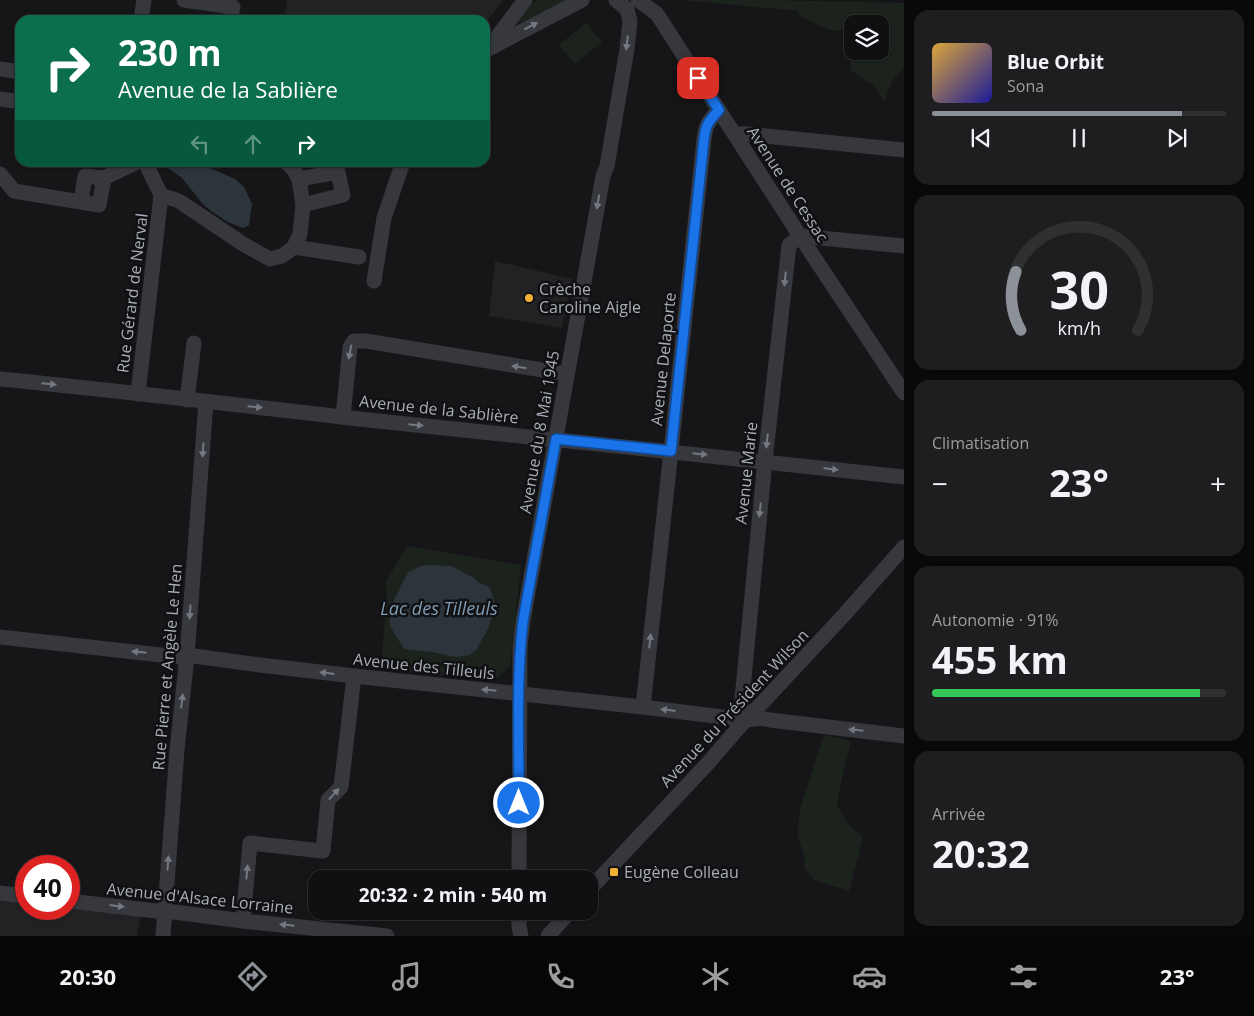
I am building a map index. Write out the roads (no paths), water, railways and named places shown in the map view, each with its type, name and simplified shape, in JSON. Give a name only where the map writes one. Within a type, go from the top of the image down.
[{"type":"street","points":[[142,15],[144,0]]},
{"type":"street","points":[[184,0],[233,7],[231,15]]},
{"type":"street","points":[[490,49],[582,0]]},
{"type":"street","name":"Avenue du 8 Mai 1945","points":[[519,870],[520,647],[523,621],[627,49],[630,21],[627,9],[616,0]]},
{"type":"street","name":"Avenue de Cessac","points":[[638,0],[657,14],[904,393]]},
{"type":"street","points":[[490,47],[520,3]]},
{"type":"street","points":[[0,69],[15,71]]},
{"type":"street","points":[[0,99],[15,101]]},
{"type":"street","name":"Avenue Delaporte","points":[[643,706],[704,139],[706,126],[719,110]]},
{"type":"street","points":[[735,134],[904,150]]},
{"type":"street","points":[[0,174],[2,174],[14,191],[99,205],[104,178],[127,167]]},
{"type":"street","points":[[148,167],[161,195],[179,202],[243,244],[270,259],[282,256],[294,247],[300,234],[303,205],[299,179],[291,167]]},
{"type":"street","points":[[374,281],[384,218],[401,167]]},
{"type":"street","points":[[299,179],[338,172],[343,195],[303,205]]},
{"type":"street","name":"Rue Gérard de Nerval","points":[[138,394],[161,195]]},
{"type":"street","points":[[800,236],[904,246]]},
{"type":"street","name":"Avenue Marie","points":[[746,720],[742,699],[765,461],[789,245],[800,236]]},
{"type":"street","points":[[294,247],[359,257]]},
{"type":"street","points":[[343,417],[350,346],[354,340],[568,374]]},
{"type":"street","points":[[187,400],[194,343]]},
{"type":"street","name":"Avenue de la Sablière","points":[[0,379],[904,477]]},
{"type":"street","name":"Rue Pierre et Angèle Le Hen","points":[[163,936],[206,402]]},
{"type":"street","name":"Avenue du Président Wilson","points":[[598,880],[844,615],[904,547]]},
{"type":"street","name":"Avenue des Tilleuls","points":[[0,637],[180,657],[194,656],[354,676],[643,706],[746,720],[761,718],[904,736]]},
{"type":"street","points":[[243,921],[251,836],[323,858],[328,800],[341,787],[354,676]]},
{"type":"street","points":[[0,893],[15,895]]},
{"type":"street","name":"Avenue d'Alsace Lorraine","points":[[80,902],[387,936]]},
{"type":"street","points":[[518,920],[521,936]]},
{"type":"street","points":[[548,936],[562,920]]},
{"type":"water","points":[[166,167],[208,167],[235,179],[244,187],[252,204],[249,225],[244,228],[240,227],[226,221],[210,210],[181,177]]},
{"type":"water","name":"Lac des Tilleuls","points":[[421,566],[451,566],[489,587],[491,591],[496,606],[488,629],[476,650],[469,655],[458,657],[404,649],[390,626],[393,602],[408,572]]},
{"type":"place","name":"Crèche Caroline Aigle","points":[[529,298]]},
{"type":"place","name":"Eugène Colleau","points":[[614,872]]}]
